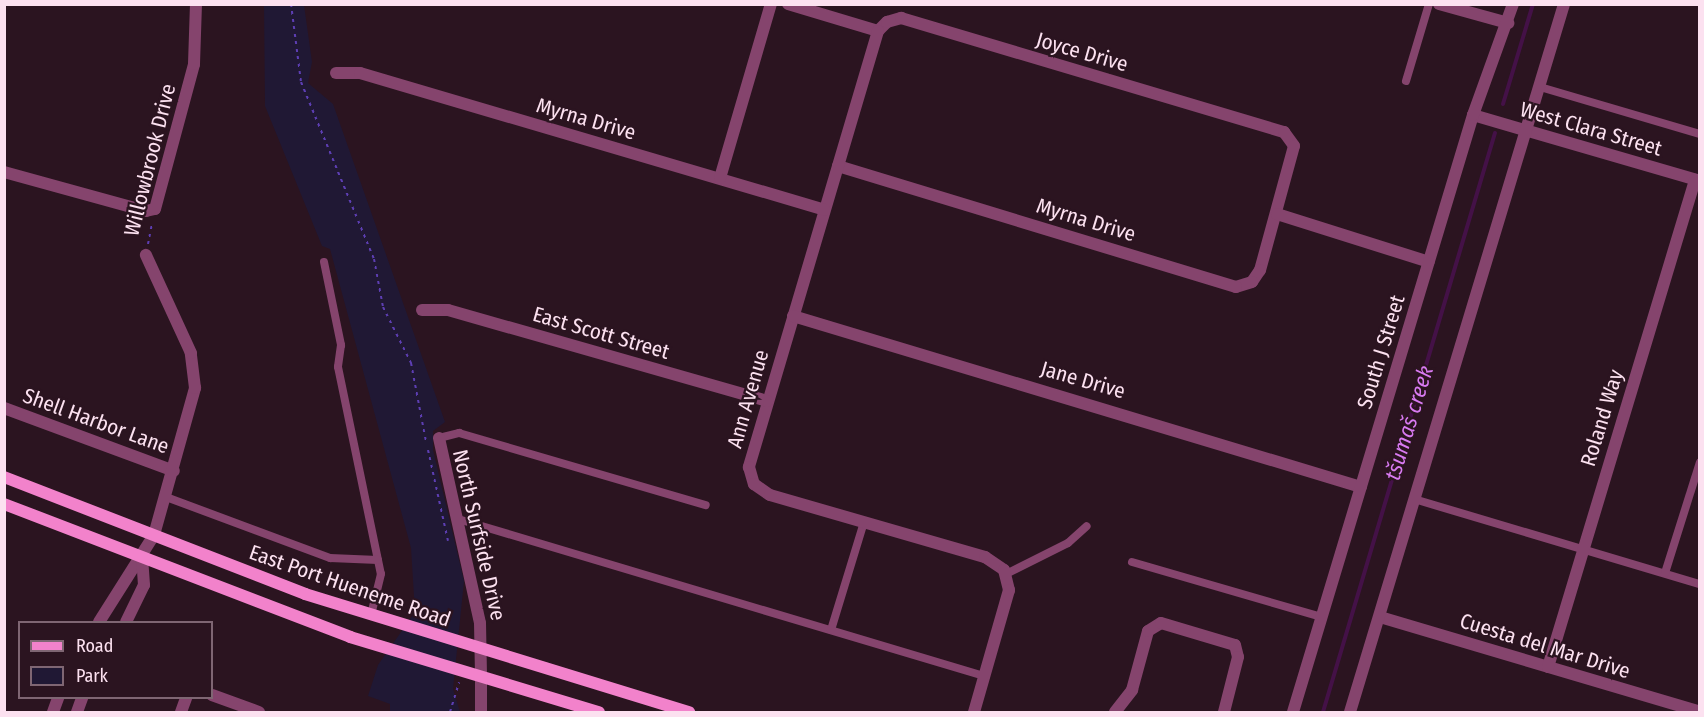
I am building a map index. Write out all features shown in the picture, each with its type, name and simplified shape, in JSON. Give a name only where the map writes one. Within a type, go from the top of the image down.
[{"type":"main road","name":"East Port Hueneme Road","points":[[4,477],[371,615],[481,651],[689,712]]},
{"type":"main road","points":[[4,504],[350,637],[599,712]]},
{"type":"street","name":"Willowbrook Drive","points":[[155,209],[194,64],[196,4]]},
{"type":"street","points":[[720,178],[771,4]]},
{"type":"street","points":[[788,4],[878,31]]},
{"type":"street","points":[[1439,4],[1508,23]]},
{"type":"street","name":"South J Street","points":[[1293,712],[1473,115],[1514,4]]},
{"type":"street","points":[[1350,712],[1564,4]]},
{"type":"street","name":"Joyce Drive","points":[[878,31],[901,18],[1284,132],[1291,138],[1293,153],[1277,214]]},
{"type":"street","name":"Ann Avenue","points":[[878,31],[749,467],[754,484],[770,495],[985,557],[1006,574]]},
{"type":"street","name":"Myrna Drive","points":[[336,74],[360,73],[824,210]]},
{"type":"street","name":"West Clara Street","points":[[1473,115],[1697,180]]},
{"type":"street","name":"Myrna Drive","points":[[838,165],[1236,286],[1257,276],[1277,214]]},
{"type":"street","points":[[4,172],[146,211],[155,209]]},
{"type":"street","name":"Roland Way","points":[[1548,667],[1582,548],[1697,180]]},
{"type":"street","points":[[1277,214],[1429,262]]},
{"type":"street","name":"Willowbrook Drive","points":[[100,621],[125,577],[142,558],[154,535],[174,471],[196,375],[190,353],[146,255]]},
{"type":"street","name":"East Scott Street","points":[[422,310],[448,310],[767,401]]},
{"type":"street","name":"Jane Drive","points":[[793,316],[1361,487]]},
{"type":"street","name":"Shell Harbor Lane","points":[[4,408],[174,471]]},
{"type":"street","name":"North Surfside Drive","points":[[439,438],[480,622],[482,712]]},
{"type":"street","points":[[126,621],[144,585],[142,558]]},
{"type":"street","points":[[974,712],[1009,590],[1006,574]]},
{"type":"street","name":"Cuesta del Mar Drive","points":[[1380,617],[1700,712]]},
{"type":"street","points":[[1115,712],[1132,690],[1149,631],[1161,623],[1235,645],[1238,657],[1224,712]]},
{"type":"street","points":[[213,695],[259,712]]},
{"type":"lane","points":[[1406,81],[1429,4]]},
{"type":"lane","points":[[1540,87],[1700,134]]},
{"type":"lane","points":[[324,262],[341,345],[338,367],[381,574],[371,615]]},
{"type":"lane","points":[[439,438],[459,433],[706,505]]},
{"type":"lane","points":[[1665,573],[1700,462]]},
{"type":"lane","points":[[166,497],[330,558],[378,560]]},
{"type":"lane","points":[[1414,499],[1700,584]]},
{"type":"lane","points":[[458,519],[984,676]]},
{"type":"lane","points":[[831,630],[864,522]]},
{"type":"lane","points":[[1006,574],[1068,543],[1087,526]]},
{"type":"lane","points":[[1132,562],[1321,617]]},
{"type":"path","points":[[291,4],[301,82],[331,146],[374,259],[383,307],[411,363],[433,491],[449,547]]},
{"type":"path","name":"Willowbrook Drive","points":[[146,255],[155,209]]},
{"type":"path","points":[[450,712],[459,688]]},
{"type":"green space","points":[[264,5],[304,5],[312,62],[308,83],[333,104],[445,422],[433,431],[433,450],[464,581],[453,689],[460,712],[390,712],[390,704],[368,696],[378,665],[415,612],[411,548],[330,249],[322,246],[265,106]]},
{"type":"waterway","name":"tšumaš creek","points":[[1503,104],[1533,4]]},
{"type":"waterway","name":"tšumaš creek","points":[[1323,712],[1495,133]]}]
